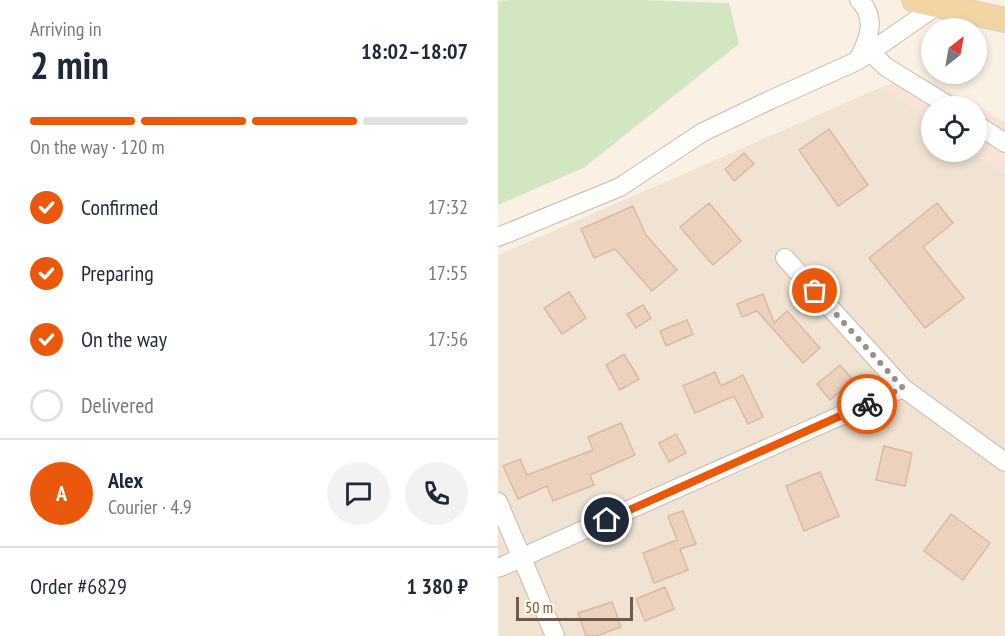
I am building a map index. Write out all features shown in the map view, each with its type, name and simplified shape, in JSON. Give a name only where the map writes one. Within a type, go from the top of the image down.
[{"type":"main road","points":[[914,0],[943,3],[1005,20]]},
{"type":"street","points":[[859,0],[864,4],[870,30],[864,57]]},
{"type":"street","points":[[498,237],[620,187],[703,132],[864,57],[943,3]]},
{"type":"street","points":[[864,57],[886,66],[933,96]]},
{"type":"street","points":[[987,131],[1005,143]]},
{"type":"street","points":[[785,258],[903,388],[1005,462]]},
{"type":"street","points":[[498,568],[903,388]]},
{"type":"street","points":[[498,502],[555,636]]},
{"type":"shaded area","points":[[917,74],[921,76],[921,84],[935,84],[958,96],[921,96],[921,115],[882,87]]},
{"type":"shaded area","points":[[882,87],[921,115],[921,162],[987,162],[1005,174],[1005,636],[498,636],[498,255]]},
{"type":"shaded area","points":[[987,112],[1005,122],[1005,174],[987,162]]},
{"type":"green space","points":[[498,1],[729,3],[739,44],[585,167],[498,205]]},
{"type":"building","points":[[829,129],[868,185],[838,206],[799,150]]},
{"type":"building","points":[[744,153],[754,164],[734,181],[725,169]]},
{"type":"building","points":[[709,203],[741,241],[713,265],[680,227]]},
{"type":"building","points":[[937,203],[953,223],[923,247],[964,298],[925,328],[869,258]]},
{"type":"building","points":[[633,206],[646,235],[677,270],[652,291],[615,249],[594,258],[581,229]]},
{"type":"building","points":[[569,292],[586,318],[562,334],[544,308]]},
{"type":"building","points":[[763,294],[774,323],[787,311],[820,348],[803,363],[757,311],[742,317],[737,304]]},
{"type":"building","points":[[643,305],[651,318],[636,328],[627,314]]},
{"type":"building","points":[[687,320],[693,334],[666,346],[660,331]]},
{"type":"building","points":[[624,354],[639,379],[620,390],[606,365]]},
{"type":"building","points":[[840,365],[853,380],[830,400],[817,384]]},
{"type":"building","points":[[715,372],[721,386],[743,375],[763,417],[748,424],[734,396],[695,413],[683,386]]},
{"type":"building","points":[[621,423],[635,455],[590,475],[594,485],[553,501],[547,486],[518,499],[503,466],[520,459],[527,475],[593,450],[588,437]]},
{"type":"building","points":[[676,434],[686,453],[669,462],[659,443]]},
{"type":"building","points":[[884,446],[912,453],[905,486],[876,480]]},
{"type":"building","points":[[820,472],[839,516],[804,531],[786,486]]},
{"type":"building","points":[[683,511],[696,544],[680,549],[688,570],[654,583],[643,553],[677,540],[668,516]]},
{"type":"building","points":[[951,514],[990,543],[963,580],[924,551]]},
{"type":"building","points":[[665,587],[674,609],[645,621],[636,599]]},
{"type":"building","points":[[612,602],[621,627],[596,636],[586,636],[578,613]]},
{"type":"way so far","points":[[815,291],[903,388],[867,404]]},
{"type":"route","points":[[607,520],[867,404]]}]
